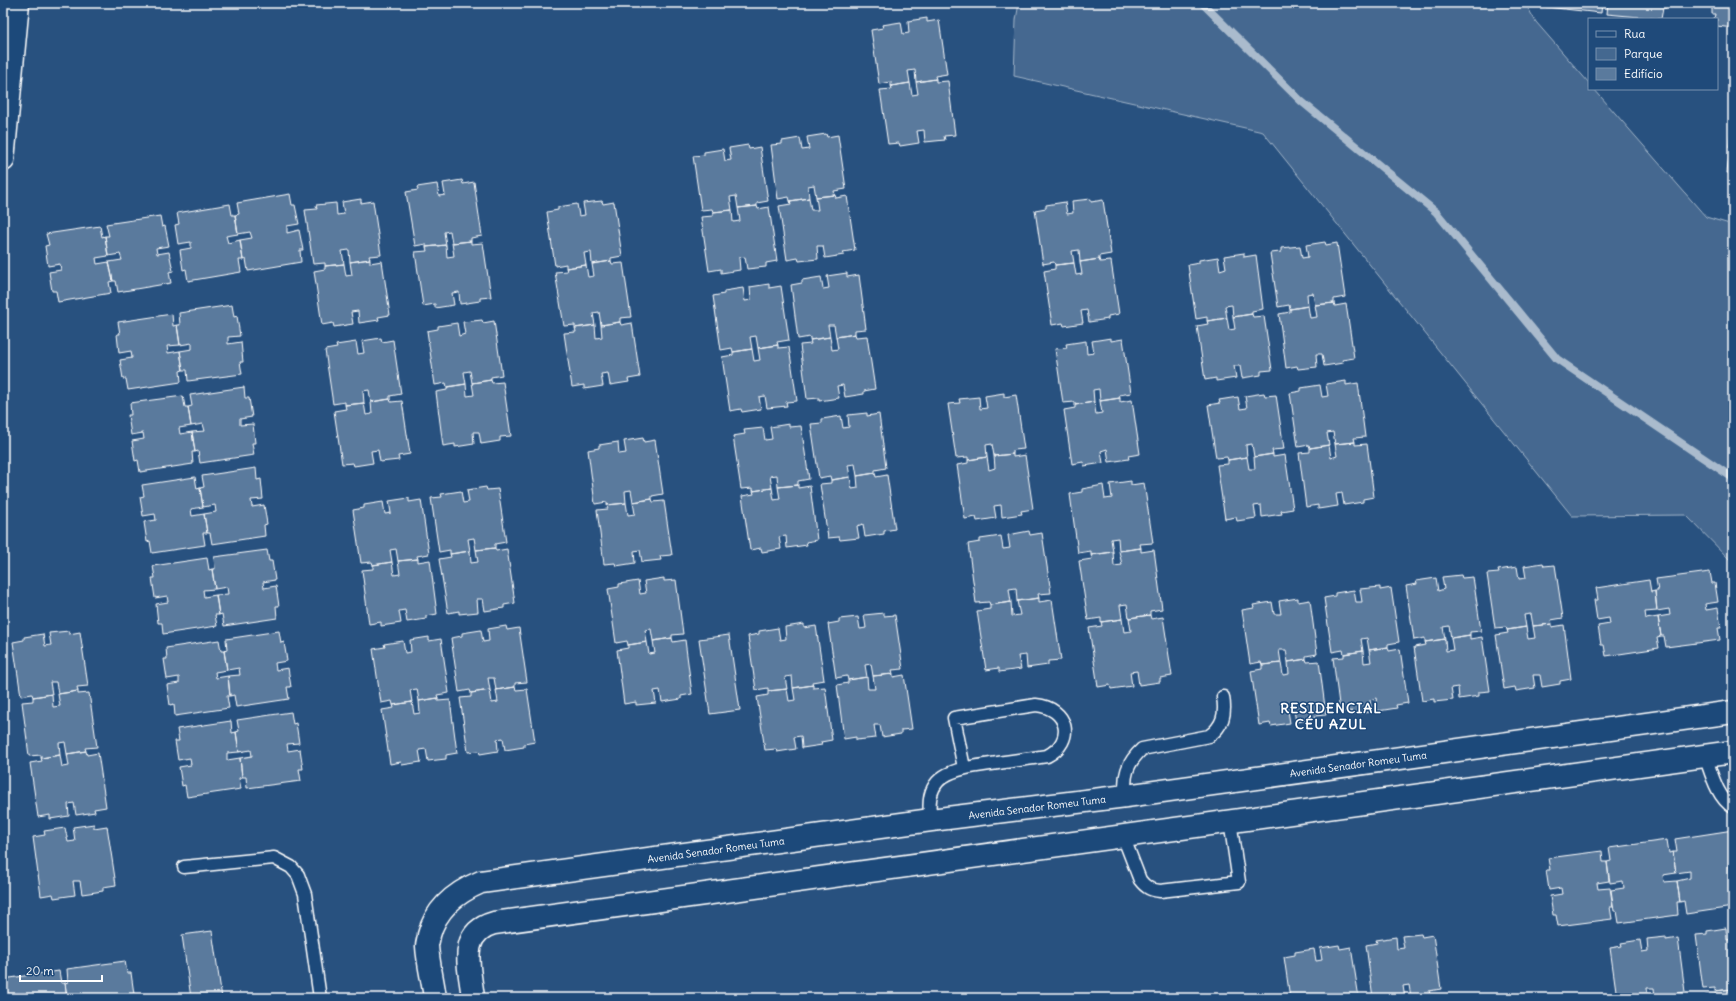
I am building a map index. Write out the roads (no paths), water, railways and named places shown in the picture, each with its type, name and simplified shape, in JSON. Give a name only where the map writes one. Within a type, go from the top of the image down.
[{"type":"street","points":[[3,160],[18,3]]},
{"type":"street","name":"Avenida Senador Romeu Tuma","points":[[436,998],[427,945],[431,928],[439,913],[450,900],[465,889],[481,882],[931,820],[1126,796],[1733,712]]},
{"type":"street","points":[[472,998],[469,949],[470,940],[476,932],[484,926],[494,923],[1733,752]]},
{"type":"lane","points":[[1126,796],[1125,776],[1128,766],[1134,756],[1142,749],[1209,736],[1215,732],[1224,718],[1225,708],[1223,697]]},
{"type":"lane","points":[[931,820],[929,799],[933,788],[946,774],[964,768],[1047,756],[1055,752],[1061,745],[1064,737],[1065,728],[1061,718],[1055,710],[1046,706],[1036,705],[954,718],[964,768]]},
{"type":"lane","points":[[1705,756],[1722,797],[1726,803],[1733,807]]},
{"type":"lane","points":[[1123,836],[1140,880],[1145,886],[1152,890],[1160,891],[1239,882],[1230,821]]},
{"type":"lane","points":[[184,867],[274,858],[291,867],[298,875],[305,894],[320,998]]},
{"type":"waterway","points":[[1202,3],[1301,101],[1436,212],[1557,359],[1733,478]]},
{"type":"district","name":"RESIDENCIAL CÉU AZUL","points":[[1331,716]]}]
